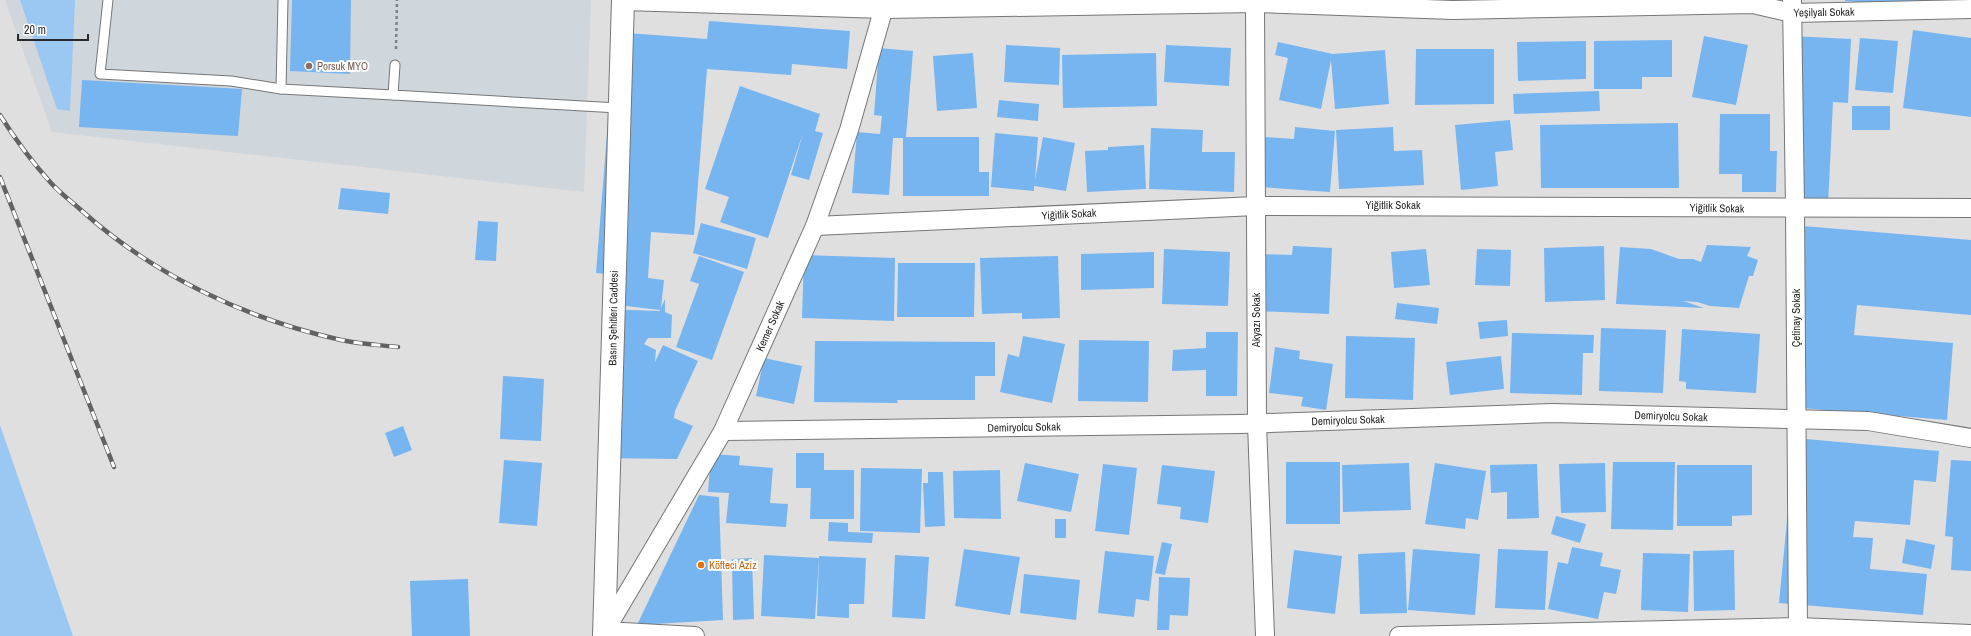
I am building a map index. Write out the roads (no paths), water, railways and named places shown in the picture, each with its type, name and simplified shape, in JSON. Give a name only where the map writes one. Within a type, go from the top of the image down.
[{"type":"main road","name":"Basın Şehitleri Caddesi","points":[[604,634],[618,108],[623,1]]},
{"type":"street","name":"Yeşilyalı Sokak","points":[[623,1],[886,5],[1255,3],[1453,5],[1752,4],[1792,7],[1971,9]]},
{"type":"street","name":"Akyazı Sokak","points":[[1255,3],[1257,424],[1265,636]]},
{"type":"street","name":"Kemer Sokak","points":[[604,634],[723,430],[815,226],[849,130],[886,5]]},
{"type":"street","name":"Çetinay Sokak","points":[[1792,7],[1798,632]]},
{"type":"street","name":"Yiğitlik Sokak","points":[[815,226],[1256,206],[1511,205],[1971,208]]},
{"type":"street","name":"Demiryolcu Sokak","points":[[723,430],[1257,424],[1552,413],[1868,421],[1971,438]]},
{"type":"street","points":[[1399,636],[1798,632],[1971,634]]},
{"type":"street","points":[[604,634],[695,636]]},
{"type":"lane","points":[[108,0],[100,74],[231,80],[281,89],[618,108]]},
{"type":"lane","points":[[281,89],[283,0]]},
{"type":"lane","points":[[393,95],[395,65]]},
{"type":"railway","points":[[0,115],[30,159],[58,190],[109,233],[139,255],[170,274],[202,292],[270,320],[341,340],[398,347]]},
{"type":"railway","points":[[0,177],[114,467]]},
{"type":"place","name":"Porsuk MYO","points":[[309,66]]},
{"type":"place","name":"Köfteci Aziz","points":[[701,565]]}]
